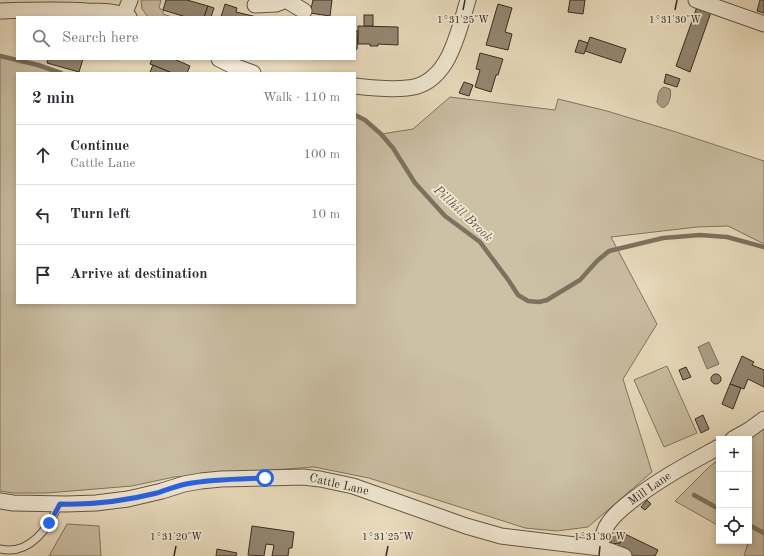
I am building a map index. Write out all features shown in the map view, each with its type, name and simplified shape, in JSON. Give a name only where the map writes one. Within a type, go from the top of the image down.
[{"type":"street","points":[[0,11],[77,10],[109,12],[127,16],[130,0]]},
{"type":"street","points":[[255,5],[276,4],[286,0],[304,11]]},
{"type":"street","points":[[356,86],[408,88],[414,87],[436,75],[450,54],[468,0]]},
{"type":"street","points":[[696,0],[764,24]]},
{"type":"street","points":[[221,60],[251,72]]},
{"type":"street","points":[[738,436],[764,419]]},
{"type":"street","name":"Mill Lane","points":[[600,548],[604,532],[611,519],[627,504],[662,479],[716,449]]},
{"type":"street","name":"Cattle Lane","points":[[0,501],[13,503],[60,504],[113,502],[150,494],[184,484],[221,479],[314,478],[338,482],[359,488],[462,525],[501,536],[600,548],[624,556]]},
{"type":"lane","points":[[3,552],[28,546],[34,541],[49,523],[60,504]]},
{"type":"shaded area","points":[[141,0],[161,0],[159,8],[163,10],[163,14],[169,16],[147,16],[142,9]]},
{"type":"shaded area","points":[[0,56],[38,65],[58,72],[16,72],[16,304],[356,304],[356,116],[365,120],[381,134],[413,129],[450,97],[555,110],[558,99],[607,111],[764,161],[764,244],[728,226],[697,227],[611,237],[657,324],[623,379],[652,472],[588,527],[557,531],[525,528],[369,478],[314,467],[174,477],[132,486],[47,493],[13,493],[0,491]]},
{"type":"shaded area","points":[[664,87],[670,89],[671,92],[668,104],[663,107],[657,102],[659,91]]},
{"type":"shaded area","points":[[709,342],[719,364],[707,369],[698,347]]},
{"type":"shaded area","points":[[667,366],[697,433],[664,447],[634,380]]},
{"type":"shaded area","points":[[764,427],[764,556],[744,556],[748,544],[752,544],[751,436]]},
{"type":"shaded area","points":[[716,461],[716,524],[675,501]]},
{"type":"shaded area","points":[[67,524],[99,526],[101,556],[49,556]]},
{"type":"building","points":[[166,0],[187,0],[208,6],[204,16],[183,16],[163,10]]},
{"type":"building","points":[[313,0],[332,0],[330,16],[310,13]]},
{"type":"building","points":[[570,0],[585,0],[583,14],[568,12]]},
{"type":"building","points":[[760,0],[764,0],[764,13],[757,11]]},
{"type":"building","points":[[225,4],[237,8],[236,12],[253,16],[221,16]]},
{"type":"building","points":[[498,4],[512,8],[505,32],[512,34],[508,50],[486,45]]},
{"type":"building","points":[[208,6],[214,8],[211,16],[204,16]]},
{"type":"building","points":[[697,7],[711,12],[690,72],[676,66]]},
{"type":"building","points":[[364,15],[373,15],[373,26],[364,26]]},
{"type":"building","points":[[358,26],[398,27],[398,45],[378,44],[378,46],[370,46],[370,44],[358,44]]},
{"type":"building","points":[[356,31],[358,31],[357,49]]},
{"type":"building","points":[[590,37],[626,49],[621,63],[585,51]]},
{"type":"building","points":[[579,40],[588,43],[584,54],[575,52]]},
{"type":"building","points":[[480,53],[503,59],[491,92],[475,87],[480,70],[476,69]]},
{"type":"building","points":[[48,60],[83,60],[79,72],[47,63]]},
{"type":"building","points":[[152,60],[176,60],[190,66],[187,72],[170,72],[150,64]]},
{"type":"building","points":[[153,65],[170,72],[150,72]]},
{"type":"building","points":[[666,74],[680,79],[677,87],[664,83]]},
{"type":"building","points":[[464,82],[473,85],[469,96],[459,93]]},
{"type":"building","points":[[742,356],[754,362],[752,365],[764,370],[764,387],[748,379],[744,389],[730,384]]},
{"type":"building","points":[[686,367],[691,377],[683,380],[679,370]]},
{"type":"building","points":[[716,374],[721,379],[716,384],[711,379]]},
{"type":"building","points":[[730,384],[741,388],[733,409],[722,404]]},
{"type":"building","points":[[703,415],[709,429],[701,433],[695,419]]},
{"type":"building","points":[[647,500],[651,504],[645,510],[641,507]]},
{"type":"building","points":[[252,526],[294,532],[292,548],[289,548],[288,556],[272,556],[274,545],[266,544],[264,556],[248,555]]},
{"type":"building","points":[[610,534],[619,534],[620,543],[611,544]]},
{"type":"building","points":[[625,534],[658,550],[655,556],[633,556],[617,548]]},
{"type":"building","points":[[217,549],[237,553],[236,556],[216,556]]},
{"type":"waterway","name":"Pillhill Brook","points":[[0,56],[16,60]]},
{"type":"waterway","name":"Pillhill Brook","points":[[17,60],[58,72]]},
{"type":"waterway","name":"Pillhill Brook","points":[[356,116],[365,120],[381,134],[393,148],[415,183],[445,216],[480,242],[518,295],[528,301],[539,302],[547,300],[580,280],[597,261],[609,251],[663,238],[700,235],[727,237],[764,247]]},
{"type":"waterway","points":[[694,495],[717,508]]},
{"type":"waterway","points":[[752,527],[764,533]]},
{"type":"route","points":[[49,523],[60,504],[113,502],[201,481],[265,478]]}]
